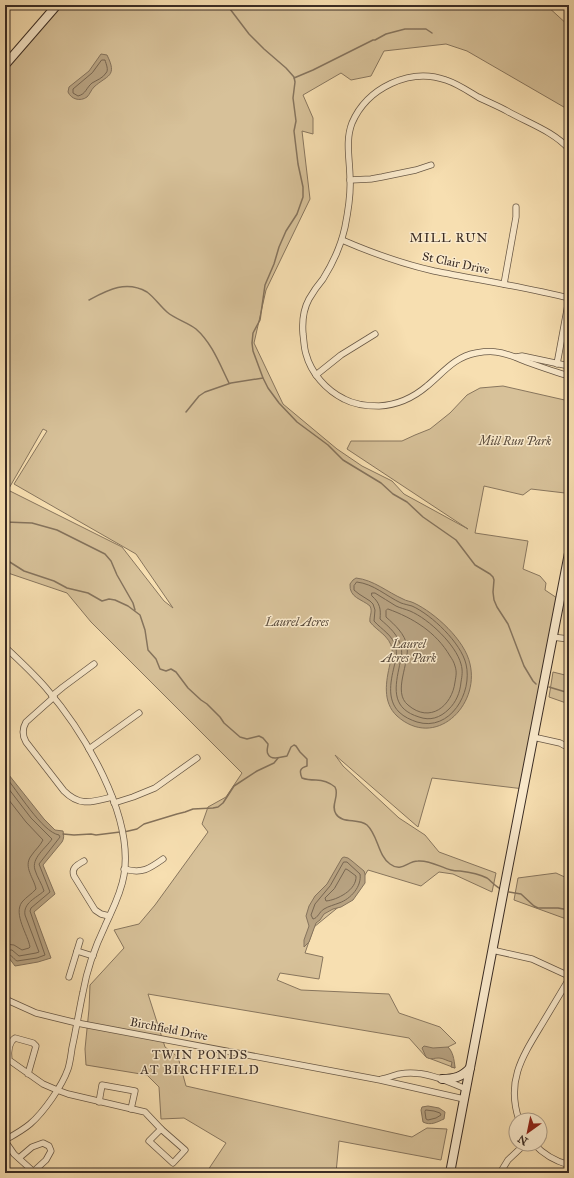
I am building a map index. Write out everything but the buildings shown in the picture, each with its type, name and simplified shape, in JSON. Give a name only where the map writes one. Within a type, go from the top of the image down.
[{"type":"main road","points":[[5,64],[57,5]]},
{"type":"main road","points":[[450,1173],[569,553]]},
{"type":"main road","points":[[442,1079],[452,1079],[461,1076],[470,1067]]},
{"type":"street","points":[[569,149],[561,141],[532,123],[445,79],[433,77],[410,78],[391,83],[378,91],[366,102],[352,124],[349,139],[350,180],[348,212],[342,240],[331,264],[309,299],[304,313],[302,327],[304,348],[309,362],[316,375],[324,385],[350,402],[366,405],[382,405],[399,402],[414,396],[449,365],[468,355],[482,352],[496,352],[516,357],[540,367],[569,376]]},
{"type":"street","points":[[350,180],[382,177],[416,170],[431,165]]},
{"type":"street","points":[[504,284],[516,217],[516,206]]},
{"type":"street","name":"St Clair Drive","points":[[342,240],[375,253],[435,271],[569,298]]},
{"type":"street","points":[[557,364],[569,298]]},
{"type":"street","points":[[316,375],[340,355],[375,334]]},
{"type":"street","points":[[516,357],[522,356],[569,366]]},
{"type":"street","points":[[552,637],[569,639]]},
{"type":"street","points":[[5,647],[39,680],[72,723],[89,749],[112,797],[121,823],[124,839],[124,868],[121,886],[92,956],[83,992],[68,1070],[44,1109],[31,1124],[5,1140],[19,1158],[35,1172],[49,1156],[51,1151],[49,1146],[43,1143],[32,1147],[19,1158]]},
{"type":"street","points":[[94,664],[62,687],[26,722],[22,734],[26,742],[71,798],[80,802],[89,803],[112,797]]},
{"type":"street","points":[[89,749],[139,713]]},
{"type":"street","points":[[533,737],[569,748]]},
{"type":"street","points":[[114,803],[149,791],[166,781],[197,758]]},
{"type":"street","points":[[569,810],[569,826]]},
{"type":"street","points":[[124,868],[132,871],[141,871],[163,859]]},
{"type":"street","points":[[84,861],[74,869],[74,876],[95,910],[101,914],[109,916]]},
{"type":"street","points":[[69,977],[80,940]]},
{"type":"street","points":[[492,950],[532,959],[569,978],[527,1049],[517,1069],[514,1084],[514,1099],[517,1112]]},
{"type":"street","points":[[77,951],[92,956]]},
{"type":"street","name":"Birchfield Drive","points":[[5,999],[36,1013],[77,1023],[380,1080],[464,1099]]},
{"type":"street","points":[[28,1074],[36,1046],[33,1043],[15,1038],[11,1041],[8,1053],[9,1060],[28,1074],[42,1084],[68,1094],[145,1112],[184,1150],[173,1163],[149,1141],[161,1129]]},
{"type":"street","name":"Birchfield Drive","points":[[380,1080],[401,1074],[418,1074],[442,1079],[466,1088]]},
{"type":"street","points":[[100,1102],[102,1085],[135,1091],[131,1109]]},
{"type":"street","points":[[500,1173],[508,1160],[516,1152]]},
{"type":"street","points":[[544,1152],[551,1158],[569,1165]]},
{"type":"green space","points":[[58,5],[546,5],[569,26],[569,110],[467,51],[446,44],[384,51],[371,76],[351,80],[341,73],[303,95],[313,118],[313,134],[302,131],[310,199],[266,290],[254,343],[283,404],[337,449],[362,466],[392,481],[404,494],[468,529],[347,449],[351,441],[402,441],[430,429],[450,413],[467,395],[480,388],[503,386],[569,401],[569,474],[565,493],[531,489],[523,495],[484,486],[475,533],[528,541],[523,569],[540,576],[546,583],[545,590],[560,600],[524,789],[432,778],[418,827],[335,755],[343,766],[399,818],[425,835],[439,852],[496,873],[492,892],[453,874],[439,872],[421,886],[368,870],[352,896],[314,927],[305,953],[323,957],[319,979],[280,973],[277,980],[301,990],[389,994],[399,1013],[440,1027],[456,1043],[448,1047],[455,1068],[426,1057],[409,1038],[148,994],[165,1047],[178,1057],[186,1086],[412,1137],[427,1128],[447,1129],[441,1160],[339,1141],[336,1173],[206,1173],[226,1143],[184,1118],[161,1119],[159,1087],[147,1075],[86,1065],[85,1049],[90,985],[124,948],[114,930],[139,924],[155,905],[208,832],[202,824],[208,807],[226,797],[242,773],[91,622],[67,593],[5,572],[5,66]],"holes":[[[43,429],[47,431],[14,484],[136,554],[173,608],[164,601],[122,547],[8,490]]]},
{"type":"green space","points":[[553,672],[569,676],[569,704],[549,697]]},
{"type":"green space","points":[[556,873],[569,879],[569,920],[514,900],[518,878]]},
{"type":"water","points":[[101,54],[107,55],[110,62],[110,75],[94,87],[84,99],[73,98],[68,92],[69,87],[89,71]]},
{"type":"water","points":[[356,578],[369,581],[431,613],[456,637],[467,655],[470,664],[471,680],[468,695],[461,708],[452,718],[439,726],[426,728],[411,725],[397,716],[392,710],[386,691],[392,653],[391,644],[386,637],[370,622],[370,606],[357,598],[350,589],[350,584]]},
{"type":"water","points":[[5,770],[44,819],[55,830],[63,831],[64,835],[62,842],[43,865],[55,894],[34,912],[51,958],[15,966],[9,958],[5,963]]},
{"type":"water","points":[[344,857],[348,858],[364,871],[365,883],[353,900],[324,914],[316,923],[309,942],[304,947],[304,940],[309,926],[306,916],[309,906],[315,896],[327,884]]},
{"type":"water","points":[[424,1046],[433,1048],[448,1047],[453,1056],[455,1068],[451,1067],[452,1062],[441,1058],[431,1059],[426,1057],[422,1048]]},
{"type":"water","points":[[428,1106],[439,1108],[445,1112],[444,1119],[431,1124],[423,1122],[421,1110],[422,1107]]},
{"type":"waterway","points":[[227,5],[249,34],[286,68],[294,77],[295,82],[293,98],[296,121],[294,131],[298,164],[303,187],[303,197],[297,214],[286,231],[279,247],[265,285],[260,320],[253,333],[253,351],[263,378],[279,403],[297,422],[328,445],[343,460],[381,483],[393,494],[407,502],[423,517],[456,540],[475,565],[493,577],[494,600],[508,624],[524,666],[536,684]]},
{"type":"waterway","points":[[294,78],[386,34],[405,29],[426,29],[432,33]]},
{"type":"waterway","points":[[89,300],[110,290],[124,287],[139,288],[147,292],[167,312],[196,329],[202,335],[215,354],[229,383]]},
{"type":"waterway","points":[[186,412],[199,396],[205,392],[231,383],[263,378]]},
{"type":"waterway","points":[[5,522],[32,523],[57,530],[105,554],[111,561],[133,603],[135,610]]},
{"type":"waterway","points":[[5,559],[24,571],[54,581],[67,588],[88,593],[102,601],[109,599],[115,600],[128,606],[140,615],[145,630],[148,650],[156,659],[160,669],[166,671],[171,669],[176,672],[188,688],[207,704],[224,723],[240,737],[247,739],[259,736],[263,738],[268,744],[267,753],[269,756],[277,758],[287,756],[291,747],[294,745],[296,746],[307,759],[307,766],[301,770],[302,778],[307,780],[324,781],[335,787],[336,794],[334,811],[336,814],[342,819],[367,825],[374,834],[383,856],[390,864],[401,867],[414,861],[427,862],[452,870],[481,875],[499,888]]},
{"type":"waterway","points":[[549,687],[569,693]]},
{"type":"waterway","points":[[124,832],[137,829],[144,824],[193,809],[218,807],[223,803],[234,786],[257,771],[274,763],[278,758]]},
{"type":"waterway","points":[[63,834],[96,835],[120,832]]},
{"type":"waterway","points":[[509,892],[521,894],[538,908],[558,908],[569,910]]},
{"type":"district","name":"MILL RUN","points":[[449,237]]},
{"type":"district","name":"TWIN PONDS AT BIRCHFIELD","points":[[200,1062]]},
{"type":"park label","name":"Mill Run Park","points":[[515,441]]},
{"type":"park label","name":"Laurel Acres","points":[[297,622]]},
{"type":"park label","name":"Laurel Acres Park","points":[[409,651]]}]
